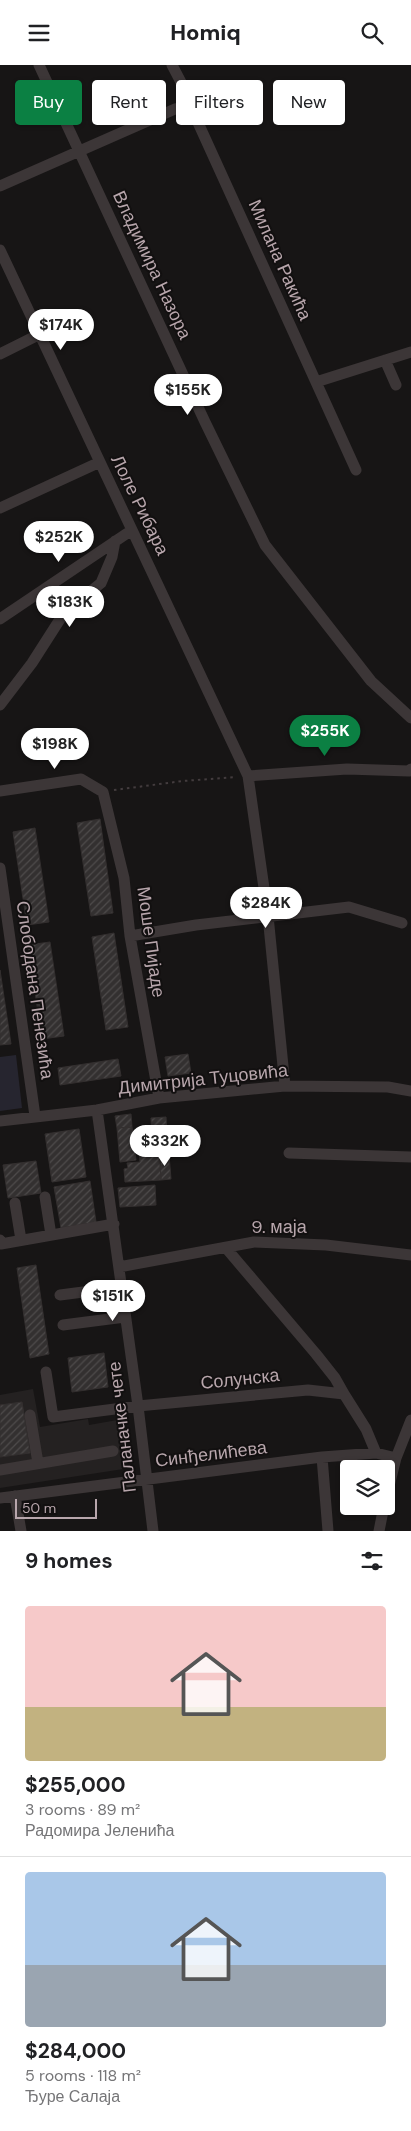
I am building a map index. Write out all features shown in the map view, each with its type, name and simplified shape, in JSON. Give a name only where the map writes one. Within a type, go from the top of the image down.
[{"type":"street","name":"Владимира Назора","points":[[39,65],[205,422],[265,545],[371,681],[411,718]]},
{"type":"street","name":"Милана Ракића","points":[[172,65],[180,80]]},
{"type":"street","points":[[0,186],[176,109]]},
{"type":"street","name":"Милана Ракића","points":[[199,125],[356,470]]},
{"type":"street","name":"Лоле Рибара","points":[[0,250],[38,335],[132,529],[248,777],[268,916],[285,1086]]},
{"type":"street","points":[[0,354],[38,335]]},
{"type":"street","points":[[316,382],[411,352]]},
{"type":"street","points":[[385,360],[396,385]]},
{"type":"street","points":[[0,508],[100,462]]},
{"type":"street","points":[[0,619],[132,529]]},
{"type":"street","points":[[0,705],[32,663],[64,613],[101,583],[112,557],[115,541]]},
{"type":"street","points":[[248,777],[347,769],[409,771],[411,769]]},
{"type":"street","points":[[0,791],[82,779],[102,792]]},
{"type":"street","name":"Моше Пијаде","points":[[102,792],[124,878],[130,936],[159,1098]]},
{"type":"street","name":"Слободана Пенезића","points":[[0,868],[35,1117]]},
{"type":"street","points":[[130,936],[268,916],[350,907],[402,923]]},
{"type":"street","name":"Димитрија Туцовића","points":[[0,1121],[97,1110],[159,1098],[285,1086],[388,1087],[411,1091]]},
{"type":"street","name":"Паланачке чете","points":[[97,1110],[114,1224],[153,1531]]},
{"type":"street","points":[[289,1153],[411,1157]]},
{"type":"street","points":[[45,1197],[51,1235]]},
{"type":"street","points":[[15,1203],[21,1240]]},
{"type":"street","points":[[0,1240],[1,1244],[114,1224]]},
{"type":"street","name":"9. маја","points":[[119,1267],[254,1242],[326,1245],[411,1255]]},
{"type":"street","points":[[226,1248],[335,1378],[366,1429],[376,1453]]},
{"type":"street","points":[[60,1295],[122,1287]]},
{"type":"street","points":[[63,1325],[125,1317]]},
{"type":"street","name":"Солунска","points":[[46,1372],[53,1417],[138,1406],[308,1389],[344,1394]]},
{"type":"street","points":[[30,1415],[38,1463]]},
{"type":"street","points":[[395,1463],[411,1420]]},
{"type":"street","points":[[0,1469],[113,1451]]},
{"type":"street","name":"Синђелићева","points":[[0,1498],[322,1457],[376,1453],[396,1459]]},
{"type":"street","points":[[322,1457],[328,1531]]},
{"type":"street","points":[[15,1496],[21,1531]]},
{"type":"street","points":[[379,1531],[382,1515]]},
{"type":"path","points":[[102,792],[183,781],[248,777]]},
{"type":"shaded area","points":[[16,1055],[22,1108],[0,1111],[0,1057]]},
{"type":"shaded area","points":[[33,1389],[40,1427],[88,1419],[89,1425],[123,1419],[130,1468],[0,1488],[0,1395]]},
{"type":"building","points":[[100,819],[113,913],[91,916],[77,823]]},
{"type":"building","points":[[35,828],[49,922],[27,925],[13,832]]},
{"type":"building","points":[[114,933],[128,1027],[106,1030],[92,937]]},
{"type":"building","points":[[50,942],[64,1036],[42,1039],[28,945]]},
{"type":"building","points":[[0,970],[11,1044],[0,1045]]},
{"type":"building","points":[[188,1054],[191,1073],[168,1076],[165,1057]]},
{"type":"building","points":[[118,1059],[121,1076],[60,1085],[58,1068]]},
{"type":"building","points":[[131,1114],[132,1127],[117,1128],[115,1116]]},
{"type":"building","points":[[166,1117],[167,1137],[152,1138],[151,1118]]},
{"type":"building","points":[[132,1127],[136,1160],[120,1162],[117,1128]]},
{"type":"building","points":[[79,1129],[86,1177],[52,1182],[45,1134]]},
{"type":"building","points":[[159,1144],[161,1180],[125,1182],[124,1169],[128,1168],[127,1163],[140,1162],[139,1145]]},
{"type":"building","points":[[169,1154],[171,1179],[161,1180],[160,1155]]},
{"type":"building","points":[[36,1161],[41,1193],[8,1198],[3,1165]]},
{"type":"building","points":[[90,1181],[96,1222],[61,1228],[54,1187]]},
{"type":"building","points":[[155,1185],[156,1205],[120,1207],[118,1188]]},
{"type":"building","points":[[36,1265],[49,1354],[30,1358],[17,1268]]},
{"type":"building","points":[[104,1353],[108,1387],[72,1392],[68,1358]]},
{"type":"building","points":[[22,1402],[30,1453],[0,1457],[0,1405]]}]
